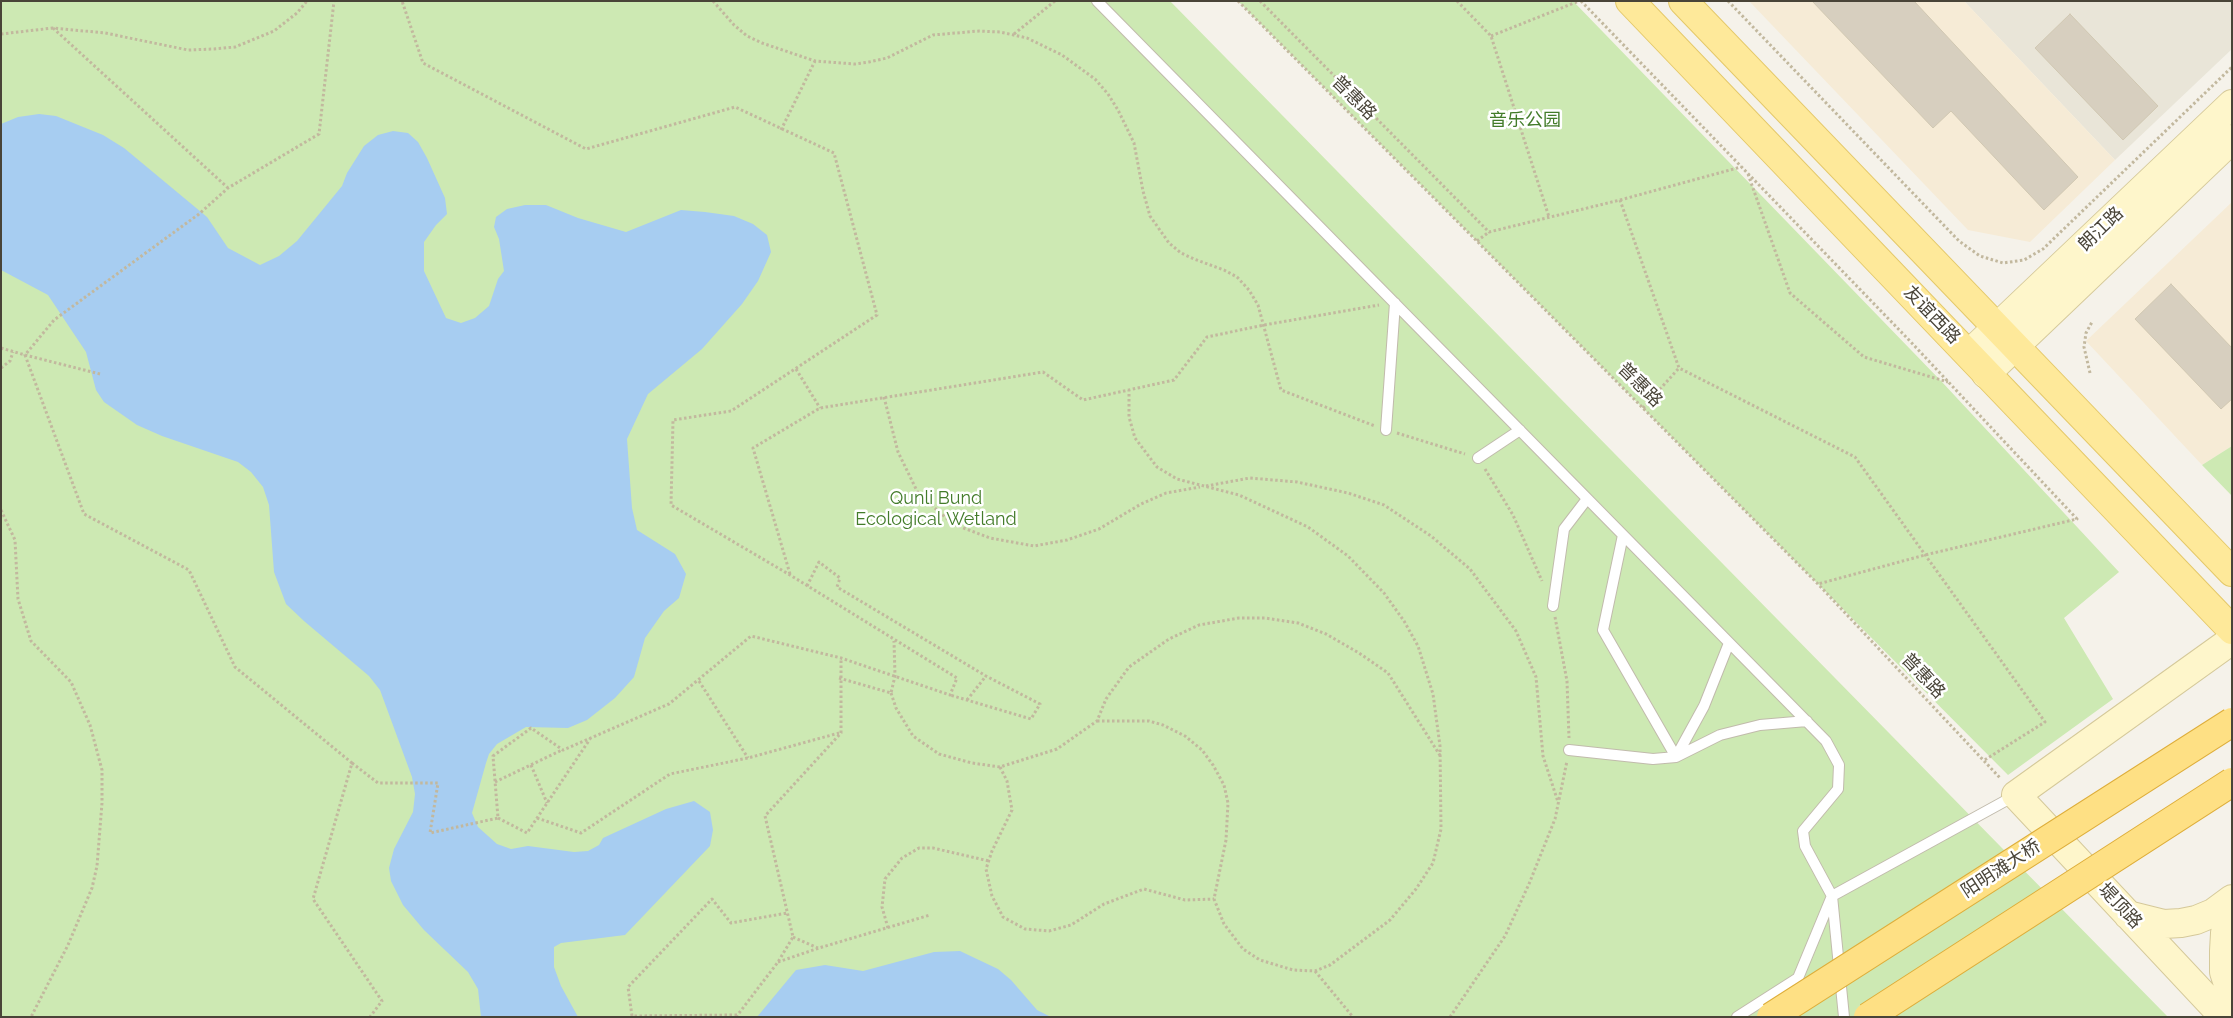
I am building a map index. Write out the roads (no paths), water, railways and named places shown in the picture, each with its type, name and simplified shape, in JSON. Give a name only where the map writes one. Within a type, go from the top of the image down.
[{"type":"highway","name":"阳明滩大桥","points":[[1771,1017],[2232,722]]},
{"type":"highway","points":[[1868,1017],[2232,782]]},
{"type":"main road","name":"友谊西路","points":[[1630,1],[2232,630]]},
{"type":"main road","points":[[1683,1],[2232,572]]},
{"type":"main road","name":"朗江路","points":[[2006,338],[2232,104]]},
{"type":"main road","name":"朗江路","points":[[1978,364],[2232,139]]},
{"type":"main road","points":[[2016,795],[2232,640]]},
{"type":"main road","name":"堤顶路","points":[[2016,795],[2224,1017]]},
{"type":"main road","points":[[2128,915],[2164,924],[2180,923],[2196,920],[2213,913],[2232,899]]},
{"type":"main road","points":[[2232,911],[2225,933],[2224,951],[2224,972],[2232,996]]},
{"type":"lane","points":[[1097,1],[1826,741],[1839,765],[1838,789],[1803,831],[1804,846],[1832,896],[1844,1017]]},
{"type":"lane","points":[[1386,430],[1395,303]]},
{"type":"lane","points":[[1478,458],[1520,430]]},
{"type":"lane","points":[[1553,606],[1564,529],[1587,499]]},
{"type":"lane","points":[[1623,535],[1603,630],[1676,757]]},
{"type":"lane","points":[[1676,757],[1704,706],[1729,642]]},
{"type":"lane","points":[[1569,750],[1653,759],[1676,757],[1728,733],[1760,725],[1807,721]]},
{"type":"lane","points":[[1737,1017],[1798,978],[1832,896],[2016,795]]},
{"type":"water","points":[[39,114],[56,116],[103,135],[124,148],[207,217],[228,248],[260,265],[279,256],[297,241],[342,186],[347,173],[364,146],[378,135],[393,131],[408,133],[418,142],[427,158],[445,198],[447,214],[436,225],[424,242],[424,271],[446,318],[461,323],[475,318],[489,306],[498,279],[504,271],[499,239],[494,227],[496,217],[507,209],[525,205],[546,205],[578,218],[626,232],[681,210],[705,212],[734,216],[753,224],[767,235],[771,252],[758,281],[742,304],[702,349],[648,394],[627,439],[632,508],[637,530],[675,554],[686,574],[679,598],[664,611],[645,638],[634,677],[615,698],[587,720],[568,728],[526,727],[497,744],[489,754],[472,813],[478,827],[497,844],[511,849],[528,846],[574,852],[588,851],[599,845],[603,838],[666,809],[694,801],[710,812],[713,830],[710,846],[625,935],[561,943],[554,947],[554,967],[561,986],[578,1017],[481,1017],[478,989],[468,972],[424,930],[403,905],[391,881],[389,868],[394,849],[413,812],[415,794],[412,777],[380,690],[369,676],[286,604],[274,572],[269,505],[263,487],[251,472],[238,462],[162,436],[137,425],[104,402],[96,390],[86,352],[48,295],[1,270],[1,124],[18,117]]},
{"type":"water","points":[[960,951],[998,969],[1011,980],[1037,1010],[1051,1017],[757,1017],[796,970],[825,965],[863,971],[934,952]]},
{"type":"park label","name":"音乐公园","points":[[1525,121]]},
{"type":"park label","name":"Qunli Bund Ecological Wetland","points":[[936,509]]}]
